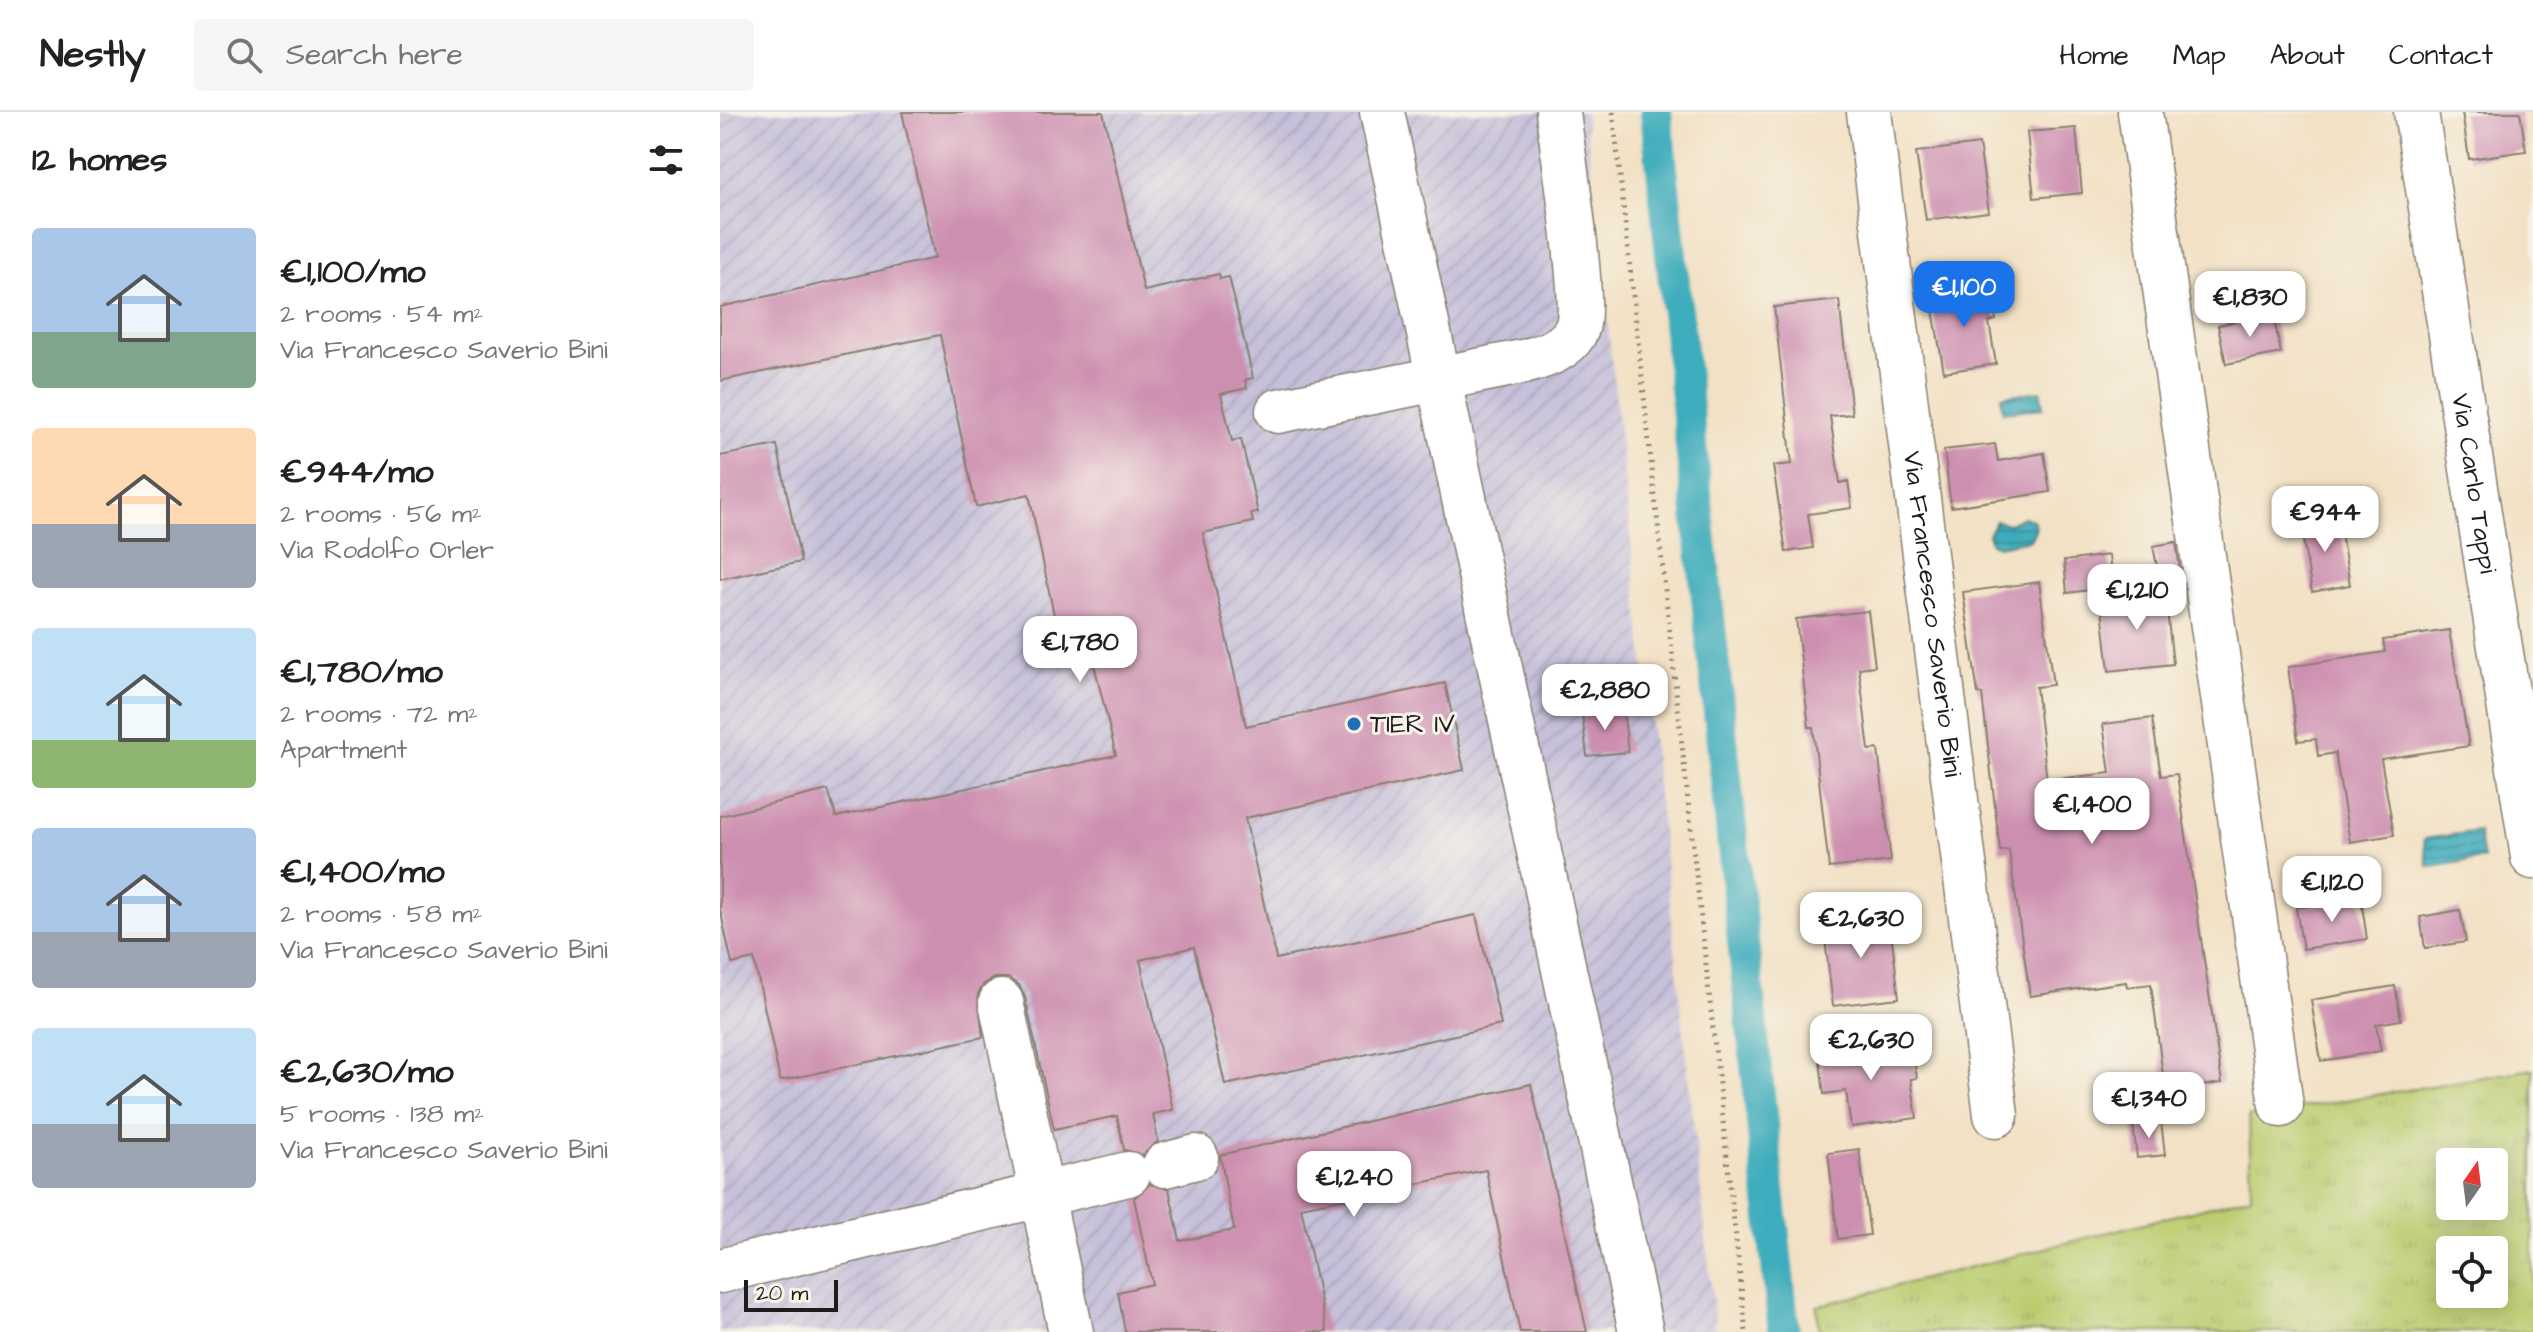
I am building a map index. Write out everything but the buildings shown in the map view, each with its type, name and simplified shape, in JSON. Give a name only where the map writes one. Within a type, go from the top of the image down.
[{"type":"street","points":[[1382,112],[1641,1332]]},
{"type":"street","points":[[1278,411],[1543,356],[1558,350],[1577,329],[1577,285],[1558,112]]},
{"type":"street","name":"Via Francesco Saverio Bini","points":[[1869,112],[1996,1115]]},
{"type":"street","points":[[2140,112],[2281,1105]]},
{"type":"street","name":"Via Carlo Tappi","points":[[2416,112],[2533,857]]},
{"type":"street","points":[[1001,1002],[1071,1332]]},
{"type":"street","points":[[720,1271],[1163,1166]]},
{"type":"path","points":[[1613,112],[1746,1332]]},
{"type":"shaded area","points":[[720,112],[1585,112],[1716,1332],[720,1332]]},
{"type":"green space","points":[[2533,1069],[2533,1332],[1819,1332],[1817,1306],[2251,1196],[2249,1116]]},
{"type":"water","points":[[2041,391],[2043,408],[2003,412],[2001,396]]},
{"type":"water","points":[[2023,517],[2033,520],[2036,528],[2030,540],[1998,546],[1991,543],[1988,534],[1996,521],[2009,524]]},
{"type":"water","points":[[2478,831],[2483,859],[2428,867],[2424,839]]},
{"type":"waterway","points":[[1656,112],[1784,1332]]},
{"type":"place","name":"TIER IV","points":[[1354,724]]}]
